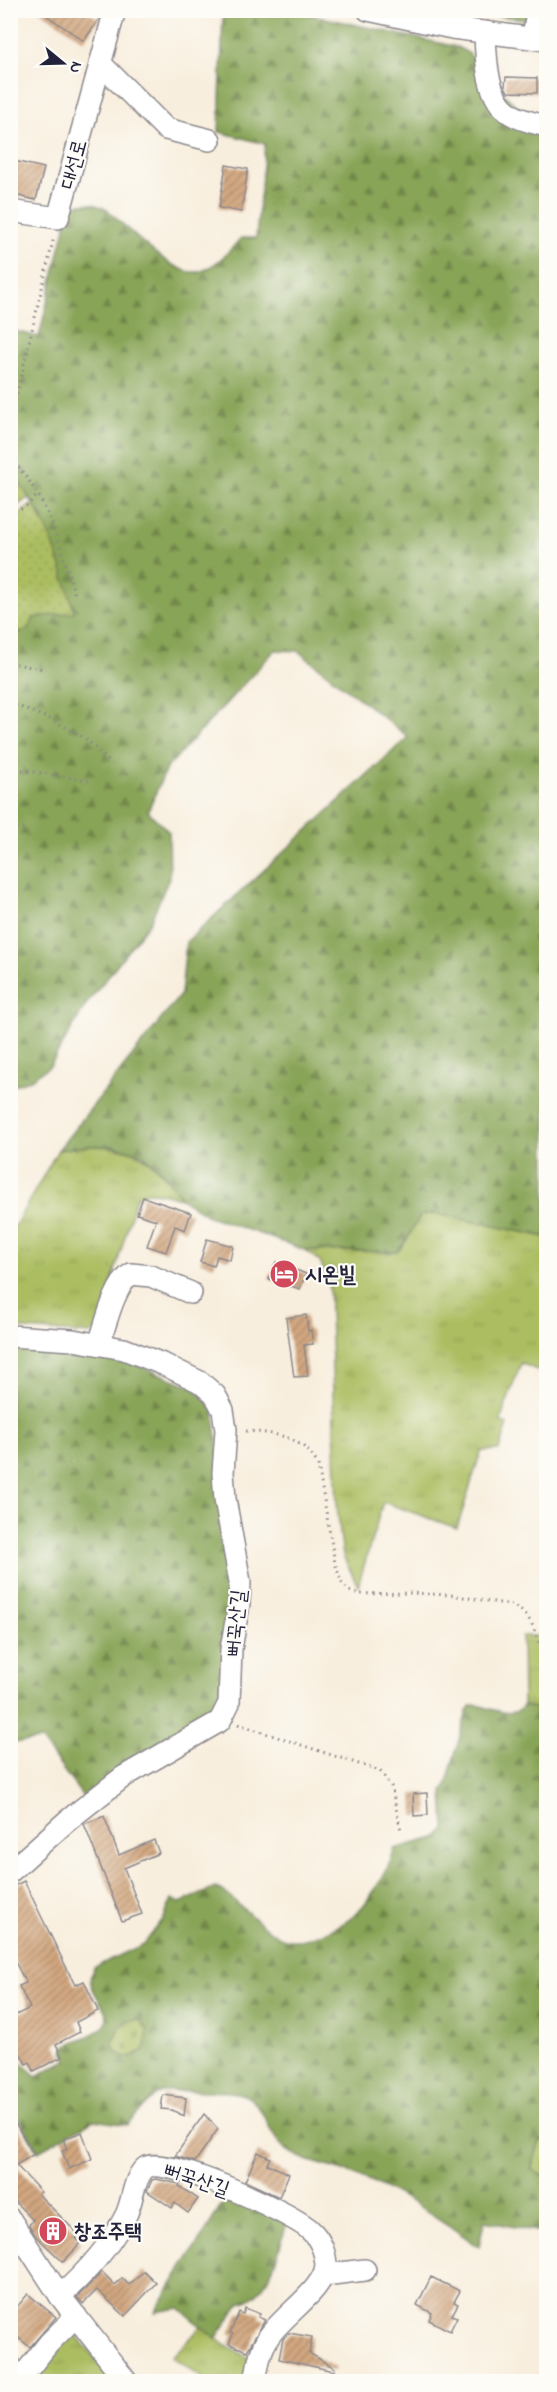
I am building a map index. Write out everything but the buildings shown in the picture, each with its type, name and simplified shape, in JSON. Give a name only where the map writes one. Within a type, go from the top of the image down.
[{"type":"street","name":"대선로","points":[[10,211],[58,218],[115,10]]},
{"type":"street","points":[[368,10],[452,28],[540,39],[537,10]]},
{"type":"street","points":[[485,32],[487,69],[500,103],[509,113],[522,120],[546,126]]},
{"type":"street","points":[[100,63],[166,129],[210,140]]},
{"type":"street","points":[[99,1344],[119,1288],[124,1279],[131,1274],[151,1276],[191,1293]]},
{"type":"street","name":"뻐꾹산길","points":[[10,1336],[99,1344],[124,1349],[200,1382],[215,1395],[223,1410],[226,1430],[223,1473],[225,1499],[240,1582],[239,1604],[231,1649],[229,1703],[223,1716]]},
{"type":"street","points":[[10,1872],[105,1790],[146,1762],[213,1726],[223,1716]]},
{"type":"street","name":"뻐꾹산길","points":[[60,2296],[97,2259],[113,2237],[127,2213],[140,2176],[145,2168],[153,2165],[164,2165],[196,2175],[299,2221],[320,2242],[326,2265],[324,2275]]},
{"type":"street","points":[[10,2219],[60,2296],[127,2382]]},
{"type":"street","points":[[255,2382],[259,2358],[269,2336],[318,2285],[324,2275],[365,2270]]},
{"type":"street","points":[[18,2382],[35,2359],[76,2316]]},
{"type":"path","points":[[10,423],[58,218]]},
{"type":"path","points":[[10,458],[39,494],[50,515],[75,595]]},
{"type":"path","points":[[10,515],[26,506],[39,494]]},
{"type":"path","points":[[10,663],[43,669]]},
{"type":"path","points":[[10,703],[55,721],[85,738],[112,764]]},
{"type":"path","points":[[10,768],[92,781]]},
{"type":"path","points":[[10,827],[25,829]]},
{"type":"path","points":[[226,1430],[291,1438],[312,1454],[318,1465],[335,1563],[341,1582],[350,1591],[359,1594],[451,1594],[512,1605],[523,1612],[531,1622],[546,1659]]},
{"type":"path","points":[[223,1716],[246,1728],[380,1771],[391,1786],[401,1830]]},
{"type":"green space","points":[[223,11],[294,11],[457,47],[470,54],[480,72],[546,133],[546,1237],[433,1213],[420,1216],[397,1252],[305,1250],[206,1215],[181,1198],[165,1175],[142,1154],[114,1146],[87,1146],[58,1150],[181,994],[186,942],[408,737],[298,651],[275,650],[166,769],[148,811],[169,832],[170,876],[150,922],[85,1006],[50,1066],[29,1080],[11,1086],[10,631],[20,633],[32,618],[74,612],[41,515],[10,471],[11,330],[39,337],[70,206],[89,204],[107,210],[152,250],[179,268],[191,272],[202,271],[214,265],[241,238],[256,238],[265,144],[219,132]]},
{"type":"green space","points":[[457,11],[532,11],[531,20]]},
{"type":"green space","points":[[11,471],[29,497],[11,511]]},
{"type":"green space","points":[[33,504],[52,542],[74,612],[33,618],[28,629],[19,632],[11,631],[11,582],[19,580],[11,559],[11,520]]},
{"type":"green space","points":[[87,1146],[119,1148],[142,1157],[161,1173],[181,1198],[151,1192],[140,1194],[136,1198],[100,1324],[91,1334],[11,1328],[11,1233],[58,1150]]},
{"type":"green space","points":[[433,1213],[546,1237],[546,1374],[521,1363],[500,1421],[508,1425],[499,1450],[481,1451],[457,1528],[383,1502],[358,1586],[343,1556],[337,1507],[329,1282],[320,1262],[305,1250],[397,1252],[406,1241],[420,1215]]},
{"type":"green space","points":[[10,1343],[107,1353],[193,1387],[207,1400],[214,1413],[234,1578],[219,1713],[84,1798],[41,1740],[11,1743]]},
{"type":"green space","points":[[522,1636],[546,1636],[546,1710],[523,1706]]},
{"type":"green space","points":[[477,1705],[508,1713],[519,1710],[523,1706],[546,1710],[546,2139],[540,2141],[531,2169],[546,2178],[546,2233],[484,2221],[479,2247],[403,2197],[371,2181],[289,2152],[272,2133],[254,2102],[241,2094],[213,2091],[159,2093],[127,2125],[94,2120],[38,2151],[11,2106],[11,2054],[36,2076],[67,2060],[63,2052],[66,2045],[91,2035],[104,2026],[107,2020],[106,2013],[91,1983],[91,1975],[95,1967],[144,1944],[164,1918],[172,1899],[180,1903],[215,1888],[223,1891],[262,1925],[285,1939],[310,1938],[350,1919],[377,1887],[394,1849],[438,1837],[445,1829],[443,1790],[467,1711],[471,1706]]},
{"type":"green space","points":[[140,2020],[148,2031],[144,2050],[129,2058],[121,2055],[116,2051],[113,2042],[117,2032],[126,2021]]},
{"type":"green space","points":[[546,2139],[546,2178],[531,2170],[540,2141]]},
{"type":"green space","points":[[228,2201],[238,2201],[287,2223],[277,2258],[267,2281],[260,2291],[240,2303],[216,2339],[180,2308],[155,2312],[221,2206]]},
{"type":"green space","points":[[201,2327],[216,2339],[253,2361],[250,2381],[207,2381],[172,2357]]},
{"type":"green space","points":[[71,2329],[111,2378],[107,2382],[26,2382]]},
{"type":"place","name":"시온빌","points":[[284,1274]]},
{"type":"place","name":"창조주택","points":[[53,2231]]}]
